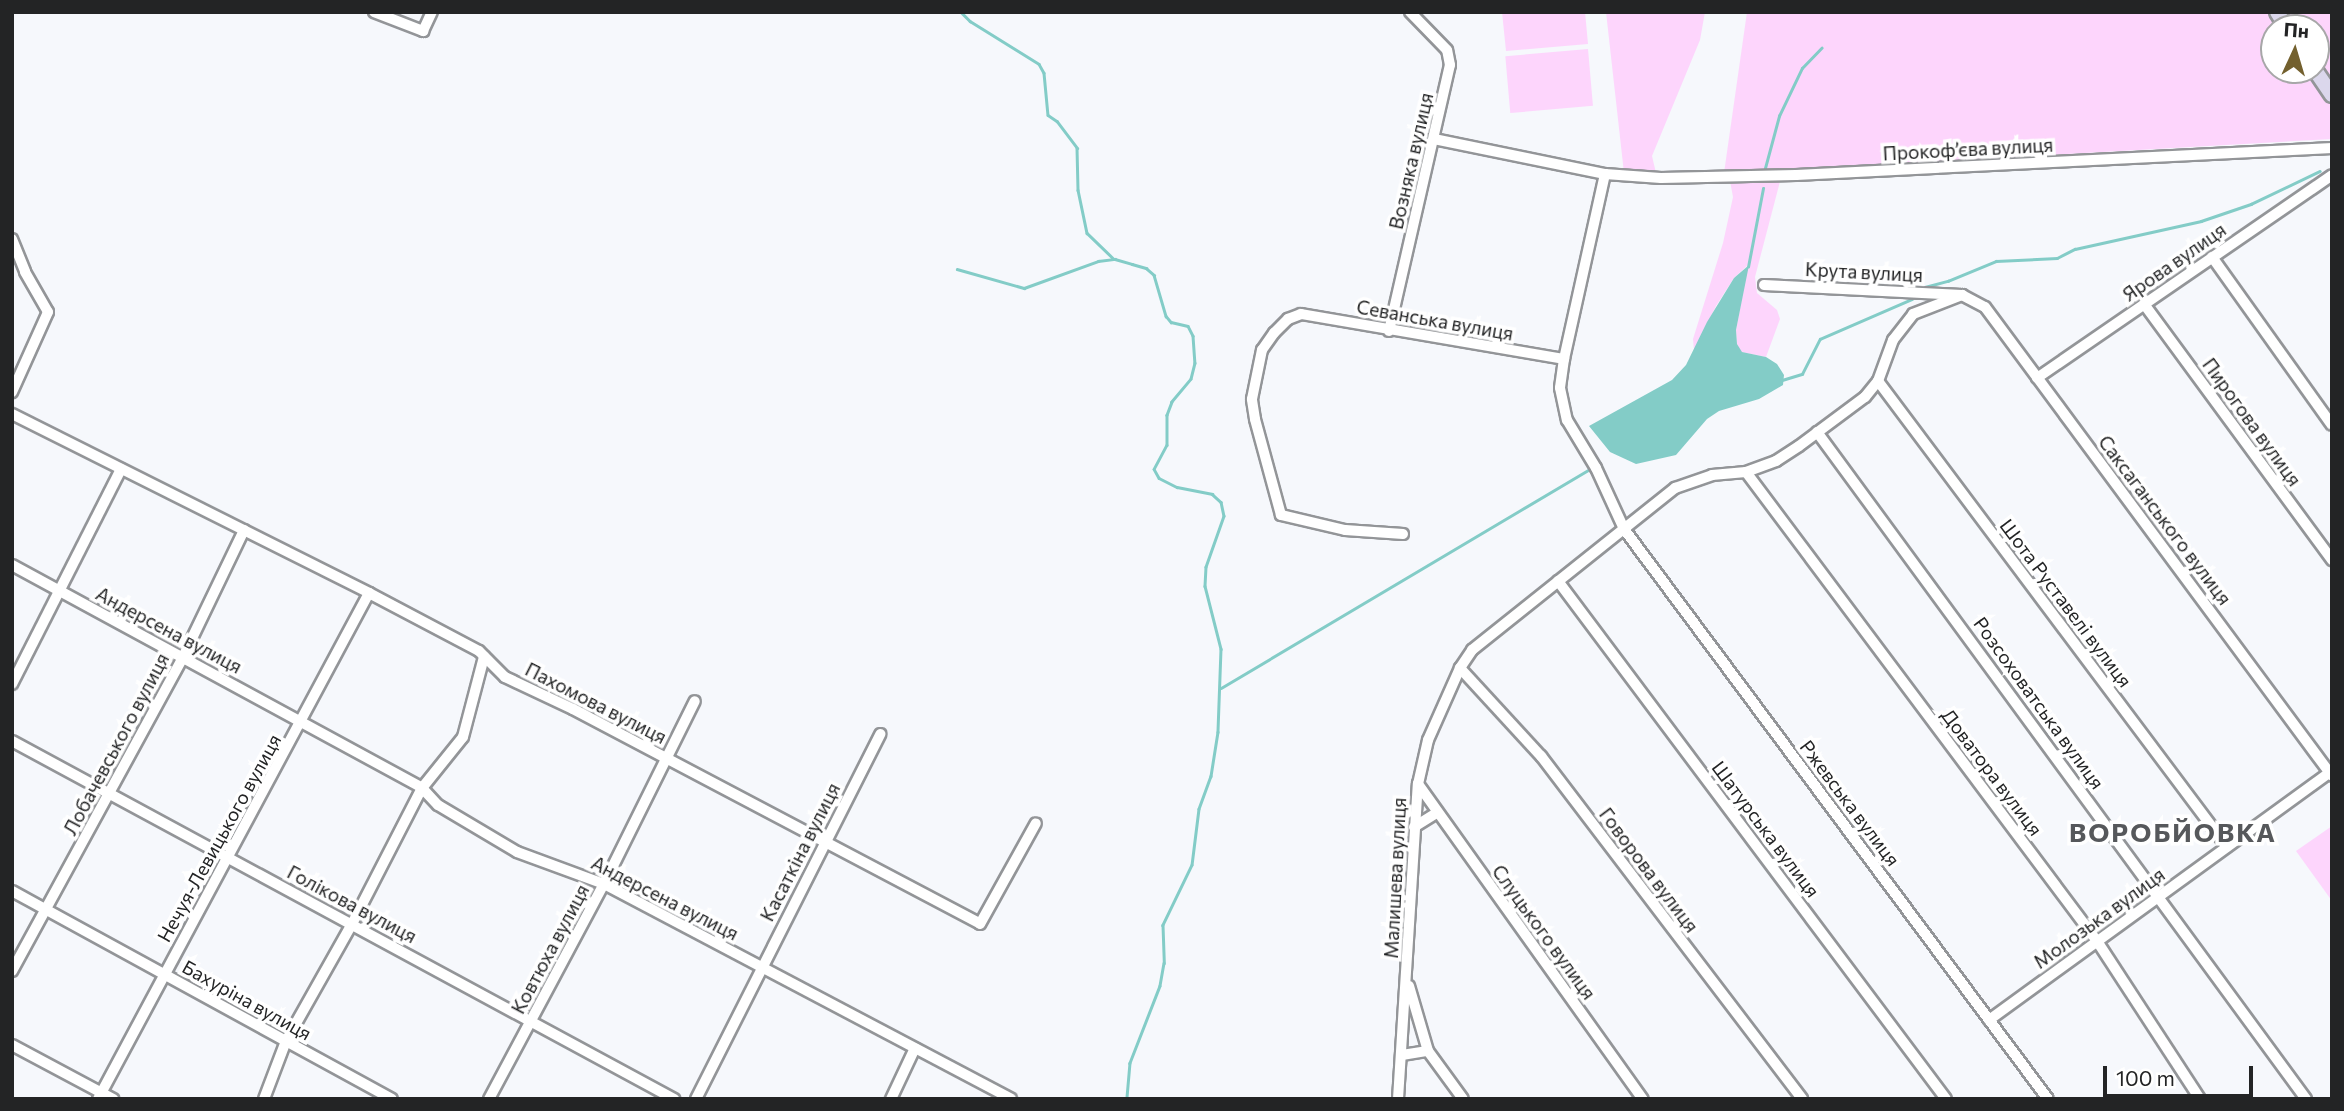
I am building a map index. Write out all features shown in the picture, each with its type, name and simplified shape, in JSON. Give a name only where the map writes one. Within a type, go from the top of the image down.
[{"type":"street","points":[[374,12],[424,30],[432,12]]},
{"type":"street","name":"Возняка вулиця","points":[[1389,331],[1448,79],[1447,50],[1410,12]]},
{"type":"street","name":"Прокоф’єва вулиця","points":[[1434,139],[1605,174],[1661,178],[1796,175],[2332,148]]},
{"type":"street","points":[[1605,174],[1563,359],[1560,388],[1567,420],[1596,468],[1624,528]]},
{"type":"street","name":"Ярова вулиця","points":[[2037,378],[2332,176]]},
{"type":"street","points":[[12,239],[25,272],[48,312],[12,392]]},
{"type":"street","points":[[2212,257],[2332,425]]},
{"type":"street","name":"Крута вулиця","points":[[1764,285],[1962,295]]},
{"type":"street","points":[[1878,381],[1893,340],[1913,314],[1962,295]]},
{"type":"street","name":"Саксаганського вулиця","points":[[1962,295],[1984,307],[2331,773]]},
{"type":"street","name":"Пирогова вулиця","points":[[2144,304],[2332,560]]},
{"type":"street","name":"Севанська вулиця","points":[[1403,534],[1345,530],[1281,515],[1255,419],[1254,384],[1262,350],[1274,333],[1288,319],[1300,314],[1563,359]]},
{"type":"street","name":"Малишева вулиця","points":[[1398,1099],[1418,784],[1428,740],[1460,668],[1487,636],[1675,488],[1692,480],[1746,472],[1776,461],[1865,397],[1878,381]]},
{"type":"street","name":"Шота Руставелі вулиця","points":[[1878,381],[2227,847]]},
{"type":"street","name":"Пахомова вулиця","points":[[12,414],[369,593],[484,657],[505,677],[667,758],[981,924],[1036,823]]},
{"type":"street","name":"Розсоховатська вулиця","points":[[1817,432],[2306,1099]]},
{"type":"street","points":[[12,684],[121,469]]},
{"type":"street","name":"Доватора вулиця","points":[[1746,472],[2097,941],[2200,1099]]},
{"type":"street","name":"Ржевська вулиця","points":[[1624,528],[2048,1099]]},
{"type":"street","name":"Лобачевського вулиця","points":[[12,971],[183,657],[244,530]]},
{"type":"street","name":"Андерсена вулиця","points":[[12,565],[422,788],[438,805],[517,852],[604,884],[1011,1099]]},
{"type":"street","name":"Шатурська вулиця","points":[[1558,581],[1946,1099]]},
{"type":"street","name":"Нечуя-Левицького вулиця","points":[[100,1096],[369,593]]},
{"type":"street","points":[[264,1099],[286,1041],[352,924],[422,788],[463,737],[484,657]]},
{"type":"street","name":"Говорова вулиця","points":[[1460,668],[1541,756],[1802,1099]]},
{"type":"street","name":"Ковтюха вулиця","points":[[489,1099],[604,884],[695,701]]},
{"type":"street","name":"Касаткіна вулиця","points":[[696,1099],[824,840],[880,734]]},
{"type":"street","name":"Голікова вулиця","points":[[12,741],[674,1099]]},
{"type":"street","name":"Молозька вулиця","points":[[1989,1020],[2331,773]]},
{"type":"street","name":"Слуцького вулиця","points":[[1418,784],[1436,813],[1643,1099]]},
{"type":"street","points":[[1415,827],[1436,813]]},
{"type":"street","name":"Бахуріна вулиця","points":[[12,891],[392,1099]]},
{"type":"street","points":[[1406,977],[1428,1051],[1463,1099]]},
{"type":"street","points":[[12,1045],[100,1096],[113,1099]]},
{"type":"street","points":[[891,1099],[915,1048]]},
{"type":"street","points":[[1402,1055],[1428,1051]]},
{"type":"shaded area","points":[[1502,12],[1585,12],[1588,44],[1506,51]]},
{"type":"shaded area","points":[[1606,12],[1705,12],[1700,40],[1652,156],[1656,173],[1624,173]]},
{"type":"shaded area","points":[[1747,12],[2332,12],[2332,139],[1783,170],[1755,277],[1757,293],[1777,310],[1780,319],[1766,357],[1741,352],[1737,344],[1736,330],[1748,265],[1734,278],[1716,306],[1694,351],[1693,339],[1723,243],[1733,197],[1730,181],[1724,173]]},
{"type":"shaded area","points":[[1588,49],[1593,106],[1510,113],[1505,56]]},
{"type":"shaded area","points":[[2332,826],[2332,901],[2296,851]]},
{"type":"water","points":[[1749,265],[1736,330],[1737,344],[1742,352],[1766,357],[1777,364],[1784,375],[1783,385],[1759,399],[1719,411],[1707,419],[1676,455],[1636,464],[1610,452],[1589,426],[1672,380],[1686,365],[1707,322],[1734,278]]},
{"type":"waterway","points":[[961,12],[970,21],[1039,64],[1044,73],[1048,115],[1057,121],[1077,148],[1078,190],[1087,233],[1114,259]]},
{"type":"waterway","points":[[1765,168],[1779,116],[1802,68],[1821,48]]},
{"type":"waterway","points":[[1921,288],[1948,281],[1996,261],[2057,258],[2075,249],[2201,221],[2251,204],[2320,171]]},
{"type":"waterway","points":[[1748,267],[1763,188]]},
{"type":"waterway","points":[[957,269],[1024,288],[1098,261],[1115,259],[1146,268],[1154,275],[1166,316],[1171,322],[1188,326],[1193,336],[1195,363],[1191,379],[1172,402],[1167,415],[1167,445],[1154,469],[1159,478],[1177,487],[1212,494],[1221,502],[1224,516],[1206,567],[1205,586],[1221,649],[1218,732],[1211,776],[1199,809],[1192,865],[1163,925],[1164,963],[1160,986],[1130,1063],[1127,1099]]},
{"type":"waterway","points":[[1782,380],[1802,374],[1820,339],[1912,299]]},
{"type":"waterway","points":[[1221,688],[1588,470]]},
{"type":"district","name":"ВОРОБЙОВКА","points":[[2173,832]]}]
